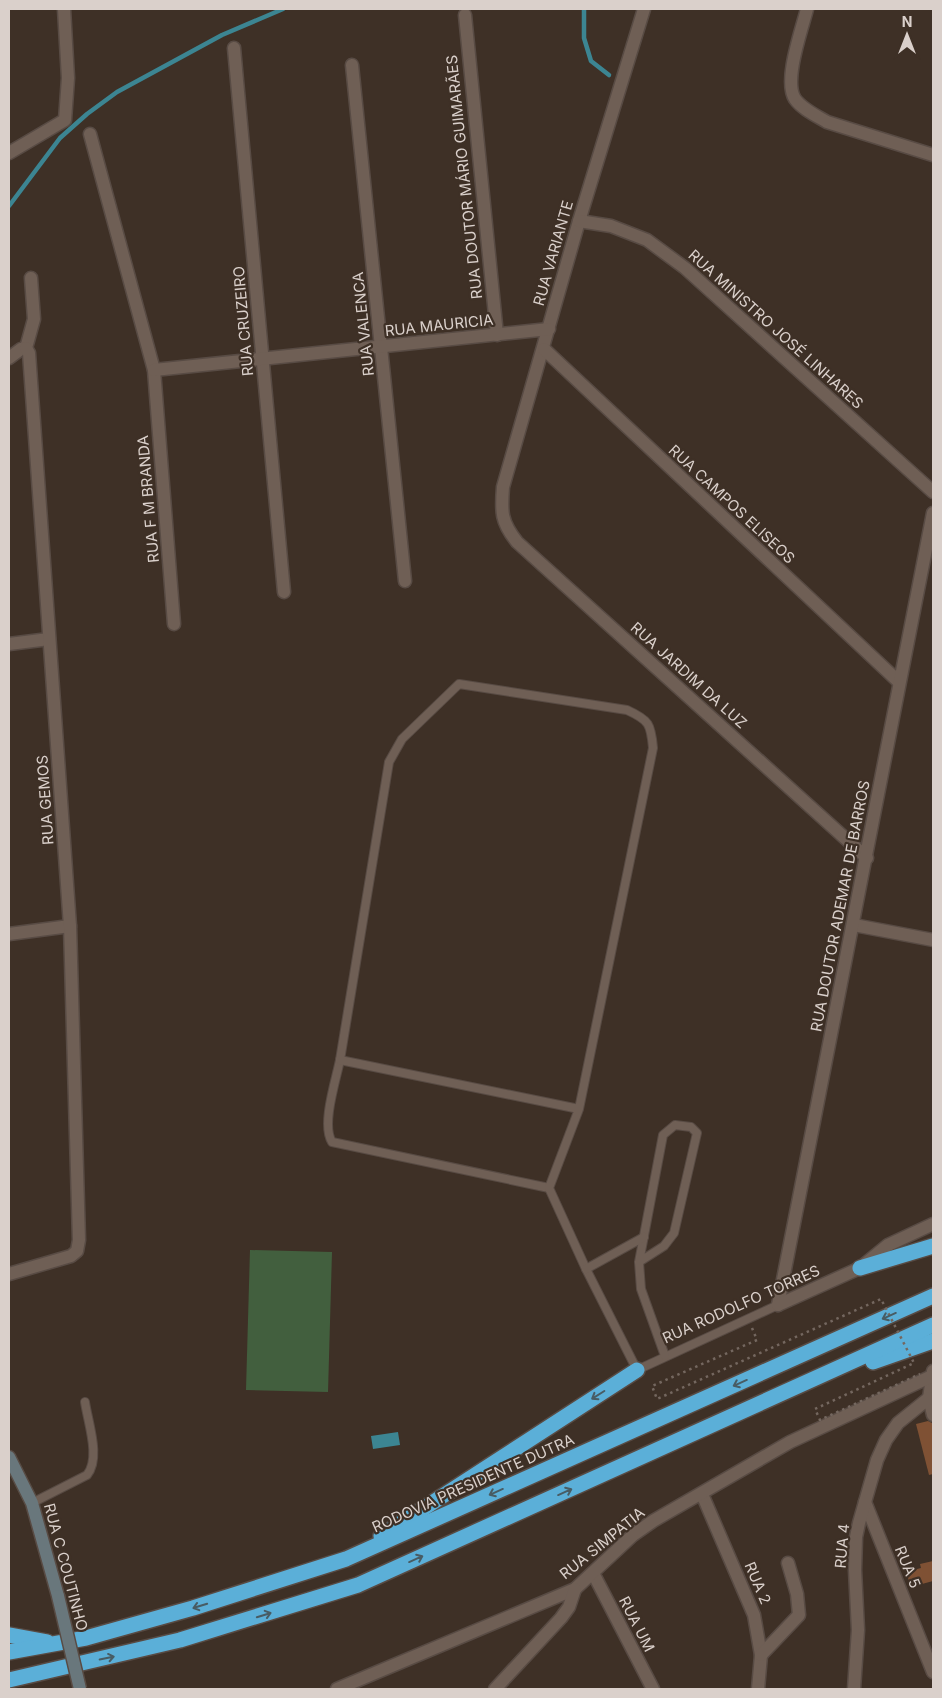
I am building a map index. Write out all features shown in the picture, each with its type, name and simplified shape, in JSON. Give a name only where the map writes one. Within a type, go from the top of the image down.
[{"type":"highway","points":[[860,1268],[933,1246]]},
{"type":"highway","name":"RODOVIA PRESIDENTE DUTRA","points":[[9,1652],[58,1644],[193,1608],[346,1559],[933,1296]]},
{"type":"highway","points":[[9,1680],[180,1640],[358,1585],[933,1325]]},
{"type":"highway","points":[[800,1385],[933,1341]]},
{"type":"highway","points":[[346,1559],[637,1370]]},
{"type":"highway","points":[[9,1635],[58,1644]]},
{"type":"highway","points":[[18,1689],[32,1675]]},
{"type":"main road","name":"RUA C COUTINHO","points":[[9,1457],[32,1503],[58,1596],[80,1689]]},
{"type":"street","points":[[9,153],[65,120],[68,78],[64,9]]},
{"type":"street","name":"RUA VARIANTE","points":[[501,508],[503,487],[579,221],[644,9]]},
{"type":"street","points":[[807,9],[791,76],[791,87],[795,100],[814,115],[827,122],[933,155]]},
{"type":"street","name":"RUA DOUTOR MÁRIO GUIMARÃES","points":[[465,15],[497,335]]},
{"type":"street","name":"RUA CRUZEIRO","points":[[234,48],[284,592]]},
{"type":"street","name":"RUA VALENCA","points":[[352,65],[405,581]]},
{"type":"street","name":"RUA F M BRANDA","points":[[90,134],[154,370],[174,624]]},
{"type":"street","name":"RUA MINISTRO JOSÉ LINHARES","points":[[579,221],[611,226],[647,240],[685,268],[933,492]]},
{"type":"street","points":[[9,358],[21,349],[26,348],[34,319],[31,278]]},
{"type":"street","name":"RUA MAURICIA","points":[[154,370],[549,329]]},
{"type":"street","name":"RUA GEMOS","points":[[9,1274],[71,1256],[77,1251],[79,1240],[70,926],[30,353],[26,348]]},
{"type":"street","name":"RUA CAMPOS ELISEOS","points":[[544,348],[899,682]]},
{"type":"street","name":"RUA JARDIM DA LUZ","points":[[501,508],[505,527],[517,542],[867,858]]},
{"type":"street","name":"RUA DOUTOR ADEMAR DE BARROS","points":[[778,1305],[854,925],[899,682],[933,513]]},
{"type":"street","points":[[9,644],[49,639]]},
{"type":"street","points":[[854,925],[933,940]]},
{"type":"street","points":[[9,934],[70,926]]},
{"type":"street","name":"RUA RODOLFO TORRES","points":[[778,1305],[860,1268],[888,1245],[933,1224]]},
{"type":"street","points":[[928,1373],[929,1398],[933,1415]]},
{"type":"street","name":"RUA SIMPATIA","points":[[337,1689],[575,1589],[633,1535],[790,1442],[928,1373]]},
{"type":"street","name":"RUA 4","points":[[854,1689],[858,1630],[855,1570],[856,1536],[877,1460],[886,1440],[898,1423],[929,1398]]},
{"type":"street","name":"RUA 2","points":[[702,1494],[752,1608],[761,1654],[758,1689]]},
{"type":"street","name":"RUA 5","points":[[865,1502],[933,1672]]},
{"type":"street","points":[[761,1654],[800,1615],[797,1594],[788,1563]]},
{"type":"street","name":"RUA UM","points":[[593,1573],[653,1689]]},
{"type":"street","points":[[495,1689],[561,1618],[569,1606],[575,1589]]},
{"type":"lane","points":[[549,1188],[332,1142],[327,1134],[389,762],[402,739],[458,684],[627,710],[644,718],[651,729],[653,748],[578,1109],[549,1188],[586,1269],[637,1370]]},
{"type":"lane","points":[[340,1060],[578,1109]]},
{"type":"lane","points":[[639,1262],[664,1246],[674,1233],[697,1133],[691,1127],[675,1125],[663,1135],[639,1262],[640,1289],[665,1356]]},
{"type":"lane","points":[[586,1269],[644,1237]]},
{"type":"lane","name":"RUA RODOLFO TORRES","points":[[637,1370],[778,1305]]},
{"type":"lane","points":[[32,1503],[87,1475],[92,1469],[94,1458],[85,1402]]},
{"type":"path","points":[[757,1340],[652,1386],[657,1399],[881,1299],[914,1363],[815,1409],[820,1420],[928,1373]]},
{"type":"green space","points":[[250,1250],[332,1252],[328,1392],[246,1390]]},
{"type":"water","points":[[398,1432],[400,1445],[373,1449],[371,1436]]},
{"type":"building","points":[[928,1421],[933,1426],[933,1474],[929,1475],[916,1424]]},
{"type":"building","points":[[933,1561],[933,1581],[911,1587],[906,1572],[921,1568],[920,1564]]},
{"type":"waterway","points":[[9,206],[60,138],[87,114],[117,92],[222,35],[283,9]]},
{"type":"waterway","points":[[584,9],[584,38],[591,61],[609,75]]}]
